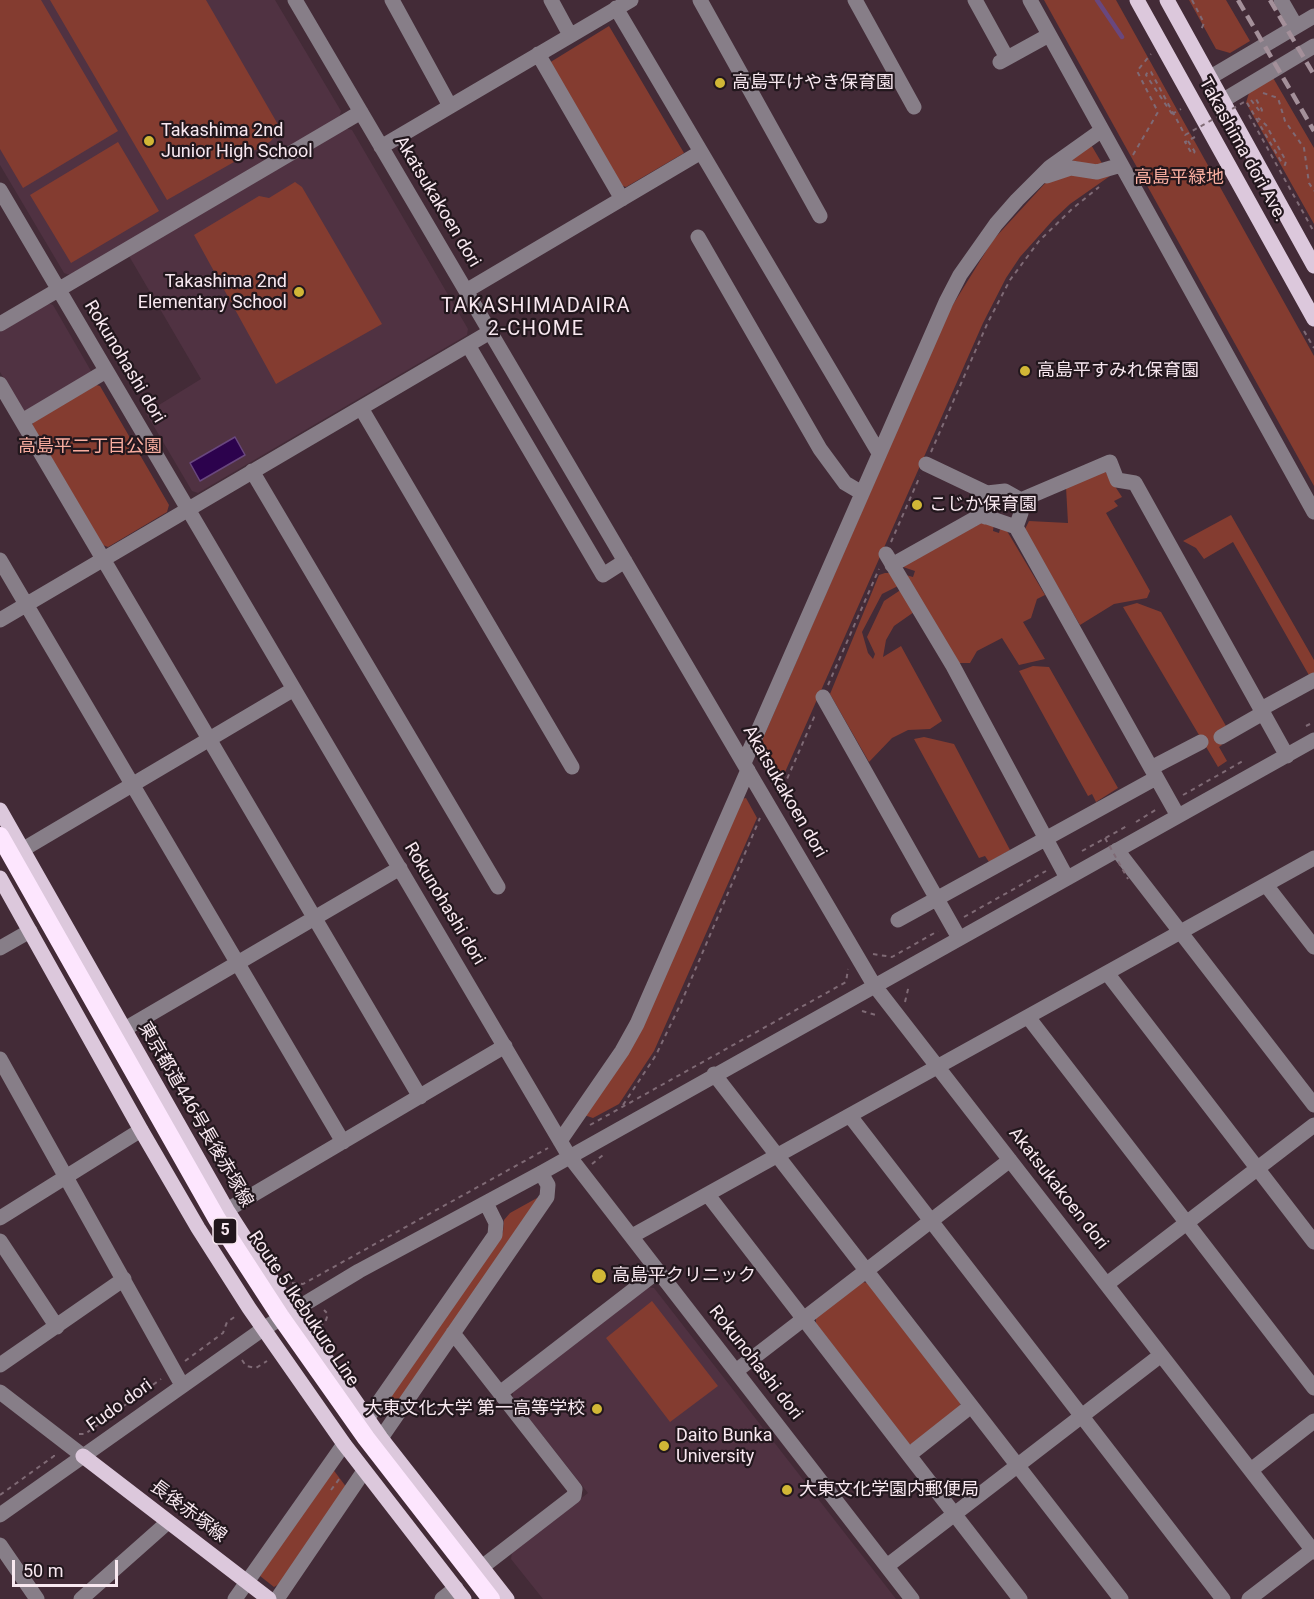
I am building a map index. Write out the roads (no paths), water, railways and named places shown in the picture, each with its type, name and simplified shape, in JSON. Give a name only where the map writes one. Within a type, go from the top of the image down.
[{"type":"highway","name":"Route 5 Ikebukuro Line","points":[[0,836],[217,1219],[280,1316],[366,1438],[491,1599]]},
{"type":"highway","name":"Route 5 Ikebukuro Line","points":[[0,858],[207,1222],[270,1320],[352,1437],[477,1599]]},
{"type":"main road","name":"Takashima dori Ave.","points":[[1137,0],[1314,319]]},
{"type":"main road","name":"Takashima dori Ave.","points":[[1167,0],[1314,266]]},
{"type":"main road","name":"東京都道446号長後赤塚線","points":[[0,810],[227,1210],[292,1311],[381,1438],[507,1599]]},
{"type":"main road","points":[[0,878],[198,1228],[263,1329],[344,1444],[460,1594]]},
{"type":"main road","name":"長後赤塚線","points":[[83,1456],[269,1599]]},
{"type":"street","name":"Akatsukakoen dori","points":[[295,0],[874,985],[1313,1550]]},
{"type":"street","points":[[392,0],[450,106]]},
{"type":"street","points":[[551,0],[570,35]]},
{"type":"street","points":[[381,147],[631,0]]},
{"type":"street","points":[[700,0],[820,216]]},
{"type":"street","points":[[855,0],[914,107]]},
{"type":"street","points":[[975,0],[1004,60],[1049,34]]},
{"type":"street","points":[[1030,0],[1314,512]]},
{"type":"street","points":[[1281,0],[1296,26]]},
{"type":"street","points":[[616,8],[879,453]]},
{"type":"street","points":[[1209,78],[1314,16]]},
{"type":"street","points":[[1222,101],[1243,96],[1314,46]]},
{"type":"street","points":[[538,54],[622,199]]},
{"type":"street","points":[[0,324],[361,112]]},
{"type":"street","points":[[556,1144],[622,1051],[637,1024],[879,453],[960,275],[996,224],[1036,181],[1066,154],[1102,130]]},
{"type":"street","points":[[466,291],[701,152]]},
{"type":"street","points":[[1036,181],[1062,169],[1080,168],[1096,172],[1123,168]]},
{"type":"street","name":"Rokunohashi dori","points":[[0,190],[505,1046],[556,1144],[569,1156],[632,1236],[912,1599]]},
{"type":"street","points":[[698,237],[820,448],[845,483],[862,493]]},
{"type":"street","points":[[0,620],[490,332]]},
{"type":"street","points":[[468,345],[603,574],[625,561]]},
{"type":"street","points":[[22,421],[106,371]]},
{"type":"street","points":[[0,384],[420,1096]]},
{"type":"street","points":[[361,408],[572,767]]},
{"type":"street","points":[[1021,500],[1110,462],[1117,480],[1135,483],[1287,756]]},
{"type":"street","points":[[926,464],[987,493],[1005,491],[1021,500]]},
{"type":"street","points":[[252,471],[498,887]]},
{"type":"street","points":[[985,517],[987,493]]},
{"type":"street","points":[[1016,527],[1021,513],[1021,500]]},
{"type":"street","points":[[1067,878],[953,666],[889,560],[981,515],[1016,527],[1178,816]]},
{"type":"street","points":[[0,560],[343,1142]]},
{"type":"street","points":[[1221,737],[1314,680]]},
{"type":"street","points":[[22,850],[294,689]]},
{"type":"street","points":[[823,697],[958,938]]},
{"type":"street","name":"Fudo dori","points":[[0,1515],[182,1385],[292,1311],[1314,740]]},
{"type":"street","points":[[898,920],[1046,839],[1201,742]]},
{"type":"street","points":[[1117,850],[1314,1105]]},
{"type":"street","points":[[632,1236],[1314,858]]},
{"type":"street","points":[[123,1030],[400,868]]},
{"type":"street","points":[[1266,885],[1314,947]]},
{"type":"street","points":[[0,948],[30,931]]},
{"type":"street","points":[[1107,974],[1314,1242]]},
{"type":"street","points":[[1028,1017],[1314,1388]]},
{"type":"street","points":[[227,1210],[505,1046]]},
{"type":"street","points":[[0,1059],[182,1385]]},
{"type":"street","points":[[714,1074],[1121,1599]]},
{"type":"street","points":[[850,1116],[1223,1599]]},
{"type":"street","points":[[1107,1284],[1314,1125]]},
{"type":"street","points":[[0,1218],[141,1130]]},
{"type":"street","points":[[736,1371],[1010,1160]]},
{"type":"street","points":[[381,1438],[548,1197],[548,1185],[541,1173]]},
{"type":"street","points":[[708,1195],[1020,1599]]},
{"type":"street","points":[[368,1419],[495,1235],[496,1223],[486,1203]]},
{"type":"street","points":[[0,1241],[57,1327]]},
{"type":"street","points":[[500,1393],[658,1271]]},
{"type":"street","points":[[0,1365],[124,1280]]},
{"type":"street","points":[[453,1334],[575,1489],[574,1496],[482,1567]]},
{"type":"street","points":[[887,1566],[1161,1355]]},
{"type":"street","points":[[0,1392],[83,1456]]},
{"type":"street","points":[[909,1455],[971,1406]]},
{"type":"street","points":[[1251,1470],[1314,1421]]},
{"type":"street","points":[[235,1599],[344,1444]]},
{"type":"street","points":[[277,1599],[364,1471]]},
{"type":"street","points":[[81,1599],[168,1522]]},
{"type":"street","points":[[0,1545],[37,1599]]},
{"type":"street","points":[[1249,1599],[1313,1550]]},
{"type":"street","points":[[442,1599],[460,1594]]},
{"type":"waterway","points":[[1097,0],[1122,37]]},
{"type":"railway","points":[[1238,0],[1314,131]]},
{"type":"railway","points":[[1270,0],[1314,75]]},
{"type":"place","name":"高島平けやき保育園","points":[[720,83]]},
{"type":"place","name":"Takashima 2nd Junior High School","points":[[149,141]]},
{"type":"place","name":"Takashima 2nd Elementary School","points":[[299,292]]},
{"type":"place","name":"高島平すみれ保育園","points":[[1025,371]]},
{"type":"place","name":"こじか保育園","points":[[917,505]]},
{"type":"place","name":"高島平クリニック","points":[[599,1276]]},
{"type":"place","name":"大東文化大学 第一高等学校","points":[[597,1409]]},
{"type":"place","name":"Daito Bunka University","points":[[664,1446]]},
{"type":"place","name":"大東文化学園内郵便局","points":[[787,1490]]},
{"type":"district","name":"TAKASHIMADAIRA 2-CHOME","points":[[536,318]]},
{"type":"park label","name":"高島平緑地","points":[[1179,178]]},
{"type":"park label","name":"高島平二丁目公園","points":[[90,447]]}]
